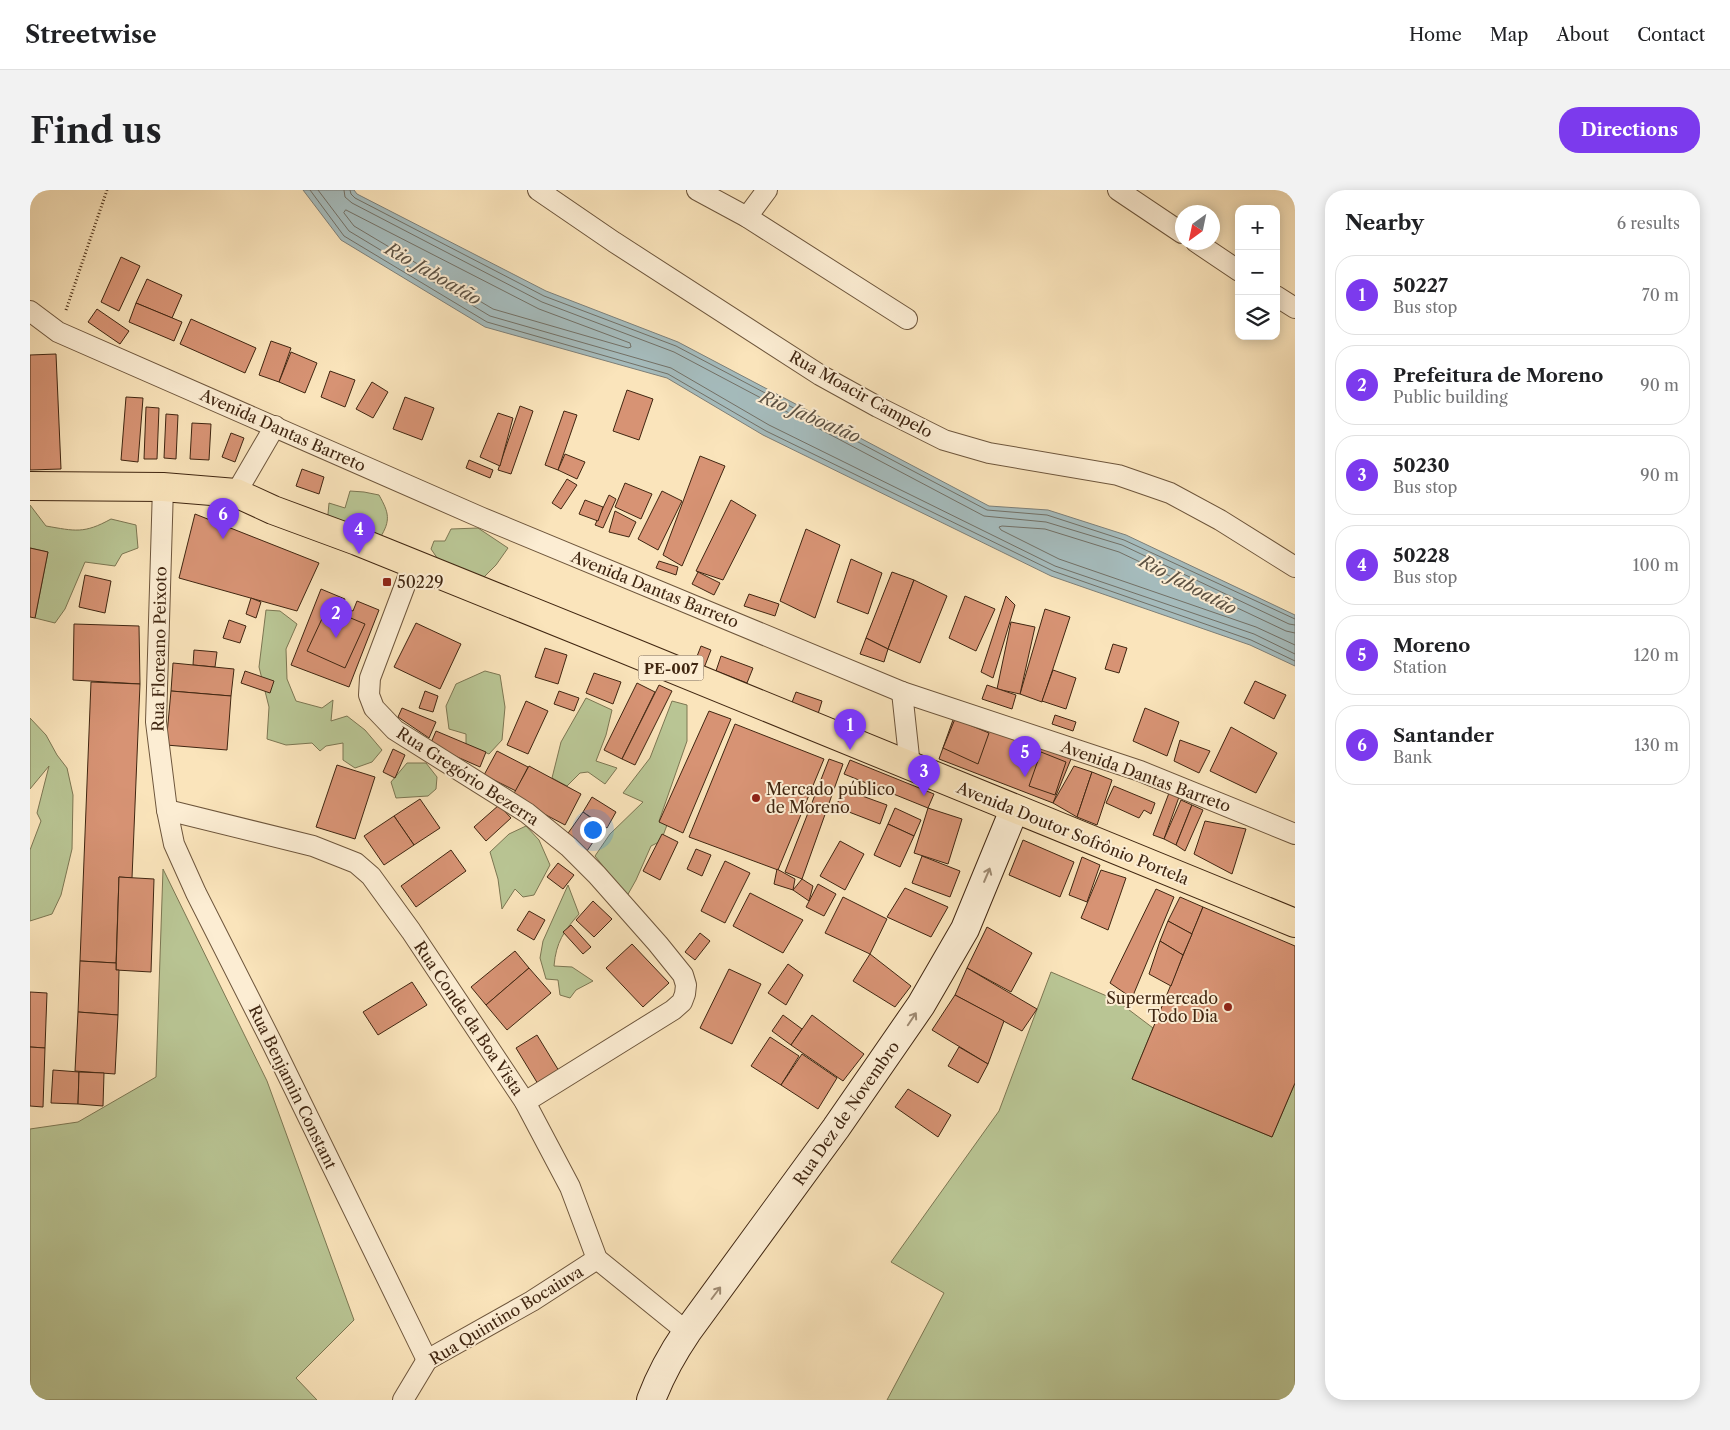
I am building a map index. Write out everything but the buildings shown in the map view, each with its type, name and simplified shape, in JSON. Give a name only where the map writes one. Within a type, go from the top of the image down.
[{"type":"main road","name":"Avenida Doutor Sofrônio Portela","points":[[30,486],[163,487],[236,493],[273,510],[357,541],[1295,923]]},
{"type":"main road","name":"Rua Dez de Novembro","points":[[652,1400],[657,1384],[672,1354],[836,1128],[921,1005],[965,929],[1014,810]]},
{"type":"street","name":"Rua Moacir Campelo","points":[[538,190],[614,242],[820,375],[944,440],[989,453],[1118,475],[1170,493],[1220,520],[1295,567]]},
{"type":"street","points":[[697,190],[747,217],[907,319]]},
{"type":"street","points":[[747,217],[767,190]]},
{"type":"street","points":[[1118,190],[1175,228]]},
{"type":"street","points":[[1208,250],[1235,268]]},
{"type":"street","points":[[1280,299],[1295,308]]},
{"type":"street","name":"Avenida Dantas Barreto","points":[[30,311],[58,332],[480,517],[902,692],[1140,771],[1295,834]]},
{"type":"street","points":[[236,493],[275,426]]},
{"type":"street","name":"Rua Floreano Peixoto","points":[[163,487],[156,722],[167,810]]},
{"type":"street","name":"Rua Gregório Bezerra","points":[[413,564],[370,678],[369,695],[374,708],[395,730],[527,813],[569,847],[597,875],[658,944],[683,975],[686,985],[682,1002],[674,1010],[525,1102]]},
{"type":"street","points":[[902,692],[910,766]]},
{"type":"street","name":"Rua Conde da Boa Vista","points":[[167,810],[313,846],[356,863],[371,876],[411,931],[525,1102],[570,1187],[597,1259]]},
{"type":"street","name":"Rua Benjamin Constant","points":[[167,810],[174,844],[181,863],[271,1041],[427,1360]]},
{"type":"street","points":[[597,1259],[687,1332]]},
{"type":"street","name":"Rua Quintino Bocaiuva","points":[[403,1400],[427,1360],[516,1311],[597,1259]]},
{"type":"path","points":[[58,332],[107,190]]},
{"type":"green space","points":[[350,491],[379,495],[387,512],[386,526],[380,538],[327,525],[329,503],[345,508]]},
{"type":"green space","points":[[30,505],[46,526],[79,530],[94,527],[111,519],[136,525],[138,548],[122,554],[115,566],[85,562],[65,609],[55,623],[35,618],[48,552],[30,548]]},
{"type":"green space","points":[[478,528],[508,548],[496,565],[483,578],[444,568],[431,549],[434,541],[445,541],[451,529]]},
{"type":"green space","points":[[266,610],[280,611],[297,624],[286,649],[287,679],[296,701],[322,708],[333,700],[331,721],[347,716],[365,730],[382,750],[372,762],[355,768],[343,760],[343,743],[326,746],[320,751],[312,743],[286,745],[267,739],[269,707],[259,667]]},
{"type":"green space","points":[[485,671],[500,675],[505,707],[502,740],[489,754],[466,744],[466,734],[449,729],[446,706],[456,684]]},
{"type":"green space","points":[[586,698],[612,710],[606,735],[596,761],[617,768],[605,784],[588,772],[580,773],[567,786],[552,778],[561,742]]},
{"type":"green space","points":[[672,701],[687,705],[687,741],[659,821],[667,825],[661,841],[651,846],[627,896],[595,856],[610,834],[643,802],[623,793],[650,758]]},
{"type":"green space","points":[[30,718],[46,735],[67,768],[73,795],[72,849],[61,895],[52,914],[30,921],[30,850],[41,821],[37,813],[49,766],[30,789]]},
{"type":"green space","points":[[407,763],[426,763],[437,777],[436,789],[428,796],[396,798],[391,782]]},
{"type":"green space","points":[[526,826],[539,840],[550,865],[534,895],[523,897],[515,889],[502,909],[498,879],[490,852],[509,834]]},
{"type":"green space","points":[[163,869],[267,1081],[354,1320],[296,1378],[317,1400],[30,1400],[30,1129],[78,1122],[156,1077]]},
{"type":"green space","points":[[568,885],[579,914],[559,943],[554,966],[572,967],[593,981],[576,990],[570,998],[560,995],[558,980],[546,979],[540,958],[543,941]]},
{"type":"green space","points":[[1051,972],[1116,1000],[1153,1028],[1132,1079],[1272,1137],[1295,1083],[1295,1400],[887,1400],[944,1293],[891,1262],[999,1111]]},
{"type":"water","name":"Rio Jaboatão","points":[[303,190],[354,190],[357,194],[546,291],[678,342],[989,506],[1048,510],[1126,535],[1295,615],[1295,666],[1250,645],[1051,576],[763,435],[667,378],[485,327],[341,240]]},
{"type":"place","name":"Santander","points":[[223,539]]},
{"type":"place","name":"50228","points":[[359,554]]},
{"type":"place","name":"50229","points":[[387,582]]},
{"type":"place","name":"Prefeitura de Moreno","points":[[336,638]]},
{"type":"place","name":"50227","points":[[850,750]]},
{"type":"place","name":"Moreno","points":[[1025,777]]},
{"type":"place","name":"50230","points":[[924,796]]},
{"type":"place","name":"Mercado público de Moreno","points":[[756,798]]},
{"type":"place","name":"Supermercado Todo Dia","points":[[1228,1007]]}]
